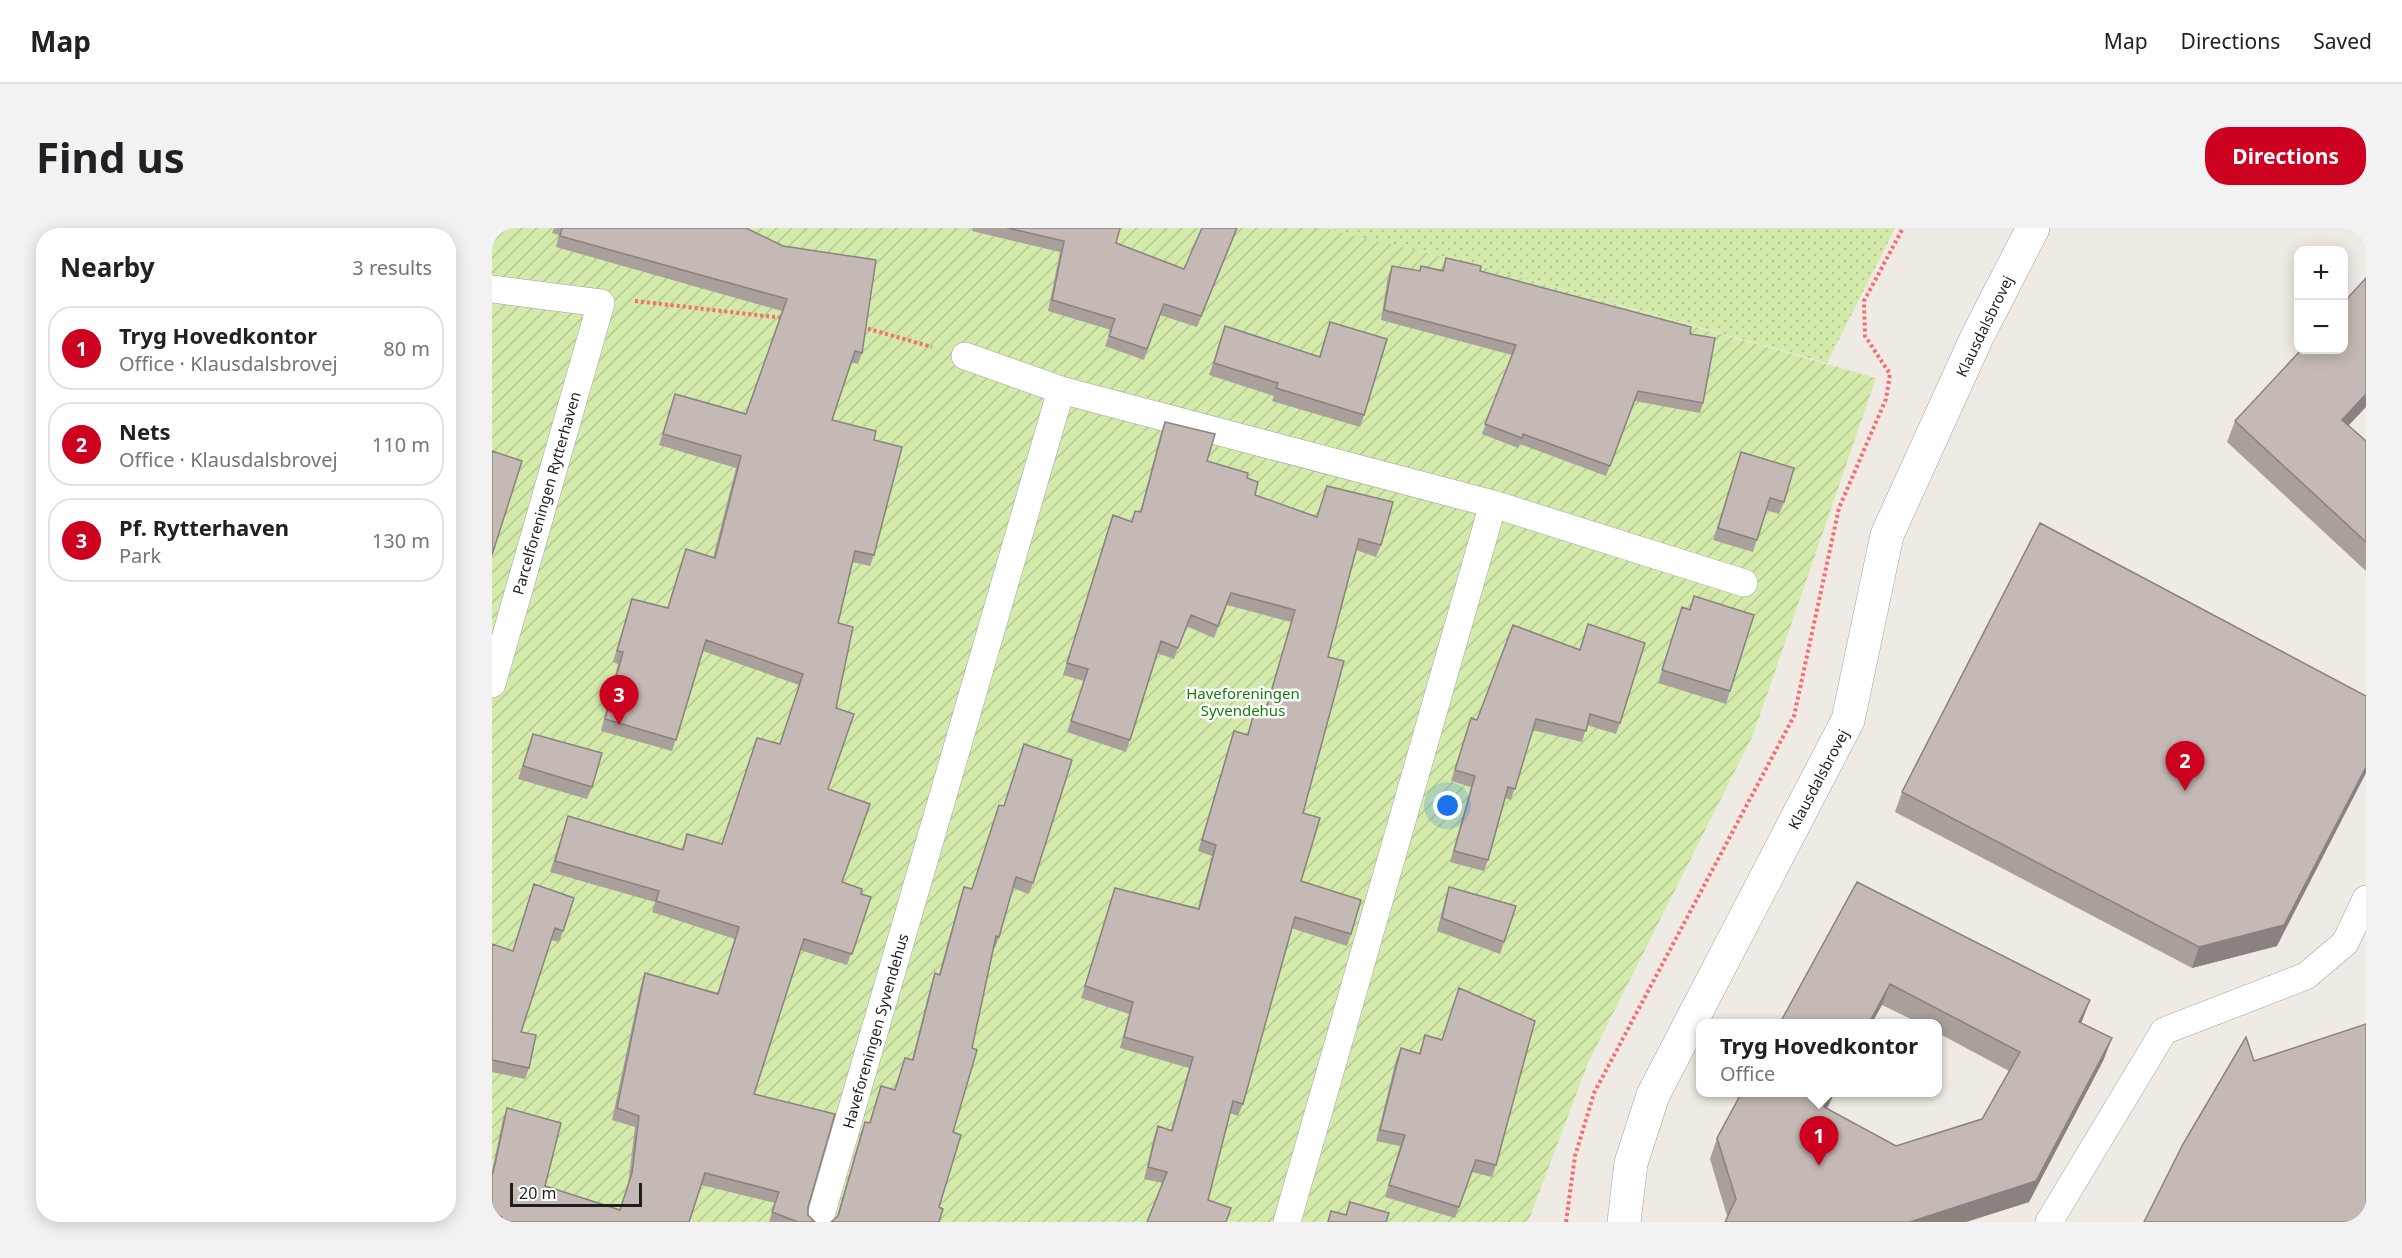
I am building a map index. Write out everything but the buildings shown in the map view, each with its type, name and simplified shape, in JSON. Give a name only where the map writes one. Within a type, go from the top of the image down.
[{"type":"street","name":"Klausdalsbrovej","points":[[1624,1222],[1631,1163],[1653,1095],[1848,720],[1887,535],[1977,337],[2033,228]]},
{"type":"lane","points":[[492,289],[601,303]]},
{"type":"lane","name":"Parcelforeningen Rytterhaven","points":[[492,684],[601,303]]},
{"type":"lane","points":[[965,356],[1061,390],[1493,504],[1744,583]]},
{"type":"lane","name":"Haveforeningen Syvendehus","points":[[819,1222],[1061,390]]},
{"type":"lane","points":[[1287,1222],[1493,504]]},
{"type":"lane","points":[[2049,1222],[2164,1031],[2306,976],[2345,943],[2366,899]]},
{"type":"path","points":[[1566,1222],[1575,1156],[1594,1093],[1794,717],[1839,508],[1886,399],[1890,374],[1865,336],[1864,301],[1903,228]]},
{"type":"path","points":[[601,303],[642,300],[793,319]]},
{"type":"path","points":[[851,326],[965,356]]},
{"type":"green space","name":"Haveforeningen Syvendehus","points":[[492,228],[1323,228],[1469,263],[1876,378],[1753,735],[1588,1063],[1528,1222],[492,1222]]},
{"type":"green space","points":[[1323,228],[1895,228],[1827,363],[1469,263]]},
{"type":"place","name":"Pf. Rytterhaven","points":[[619,725]]},
{"type":"place","name":"Nets","points":[[2185,791]]},
{"type":"place","name":"Tryg Hovedkontor","points":[[1819,1166]]}]
